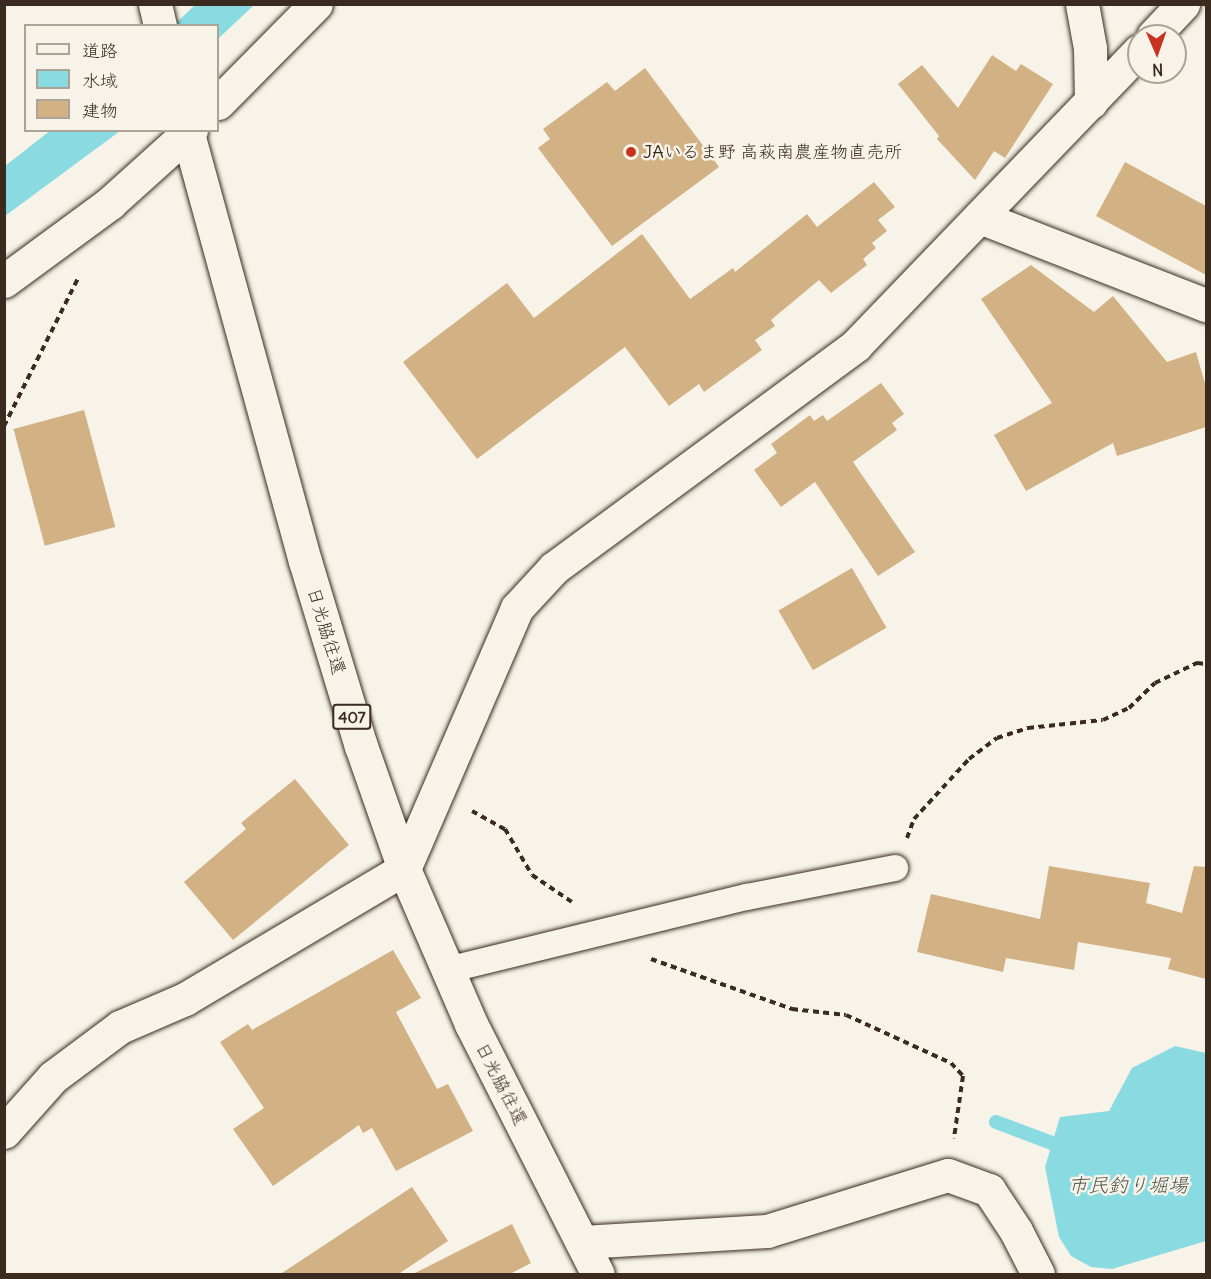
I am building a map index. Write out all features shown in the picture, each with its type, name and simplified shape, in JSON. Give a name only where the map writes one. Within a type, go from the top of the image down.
[{"type":"main road","points":[[155,4],[160,24]]},
{"type":"main road","points":[[219,103],[316,4]]},
{"type":"main road","points":[[1082,4],[1090,48],[1091,102]]},
{"type":"main road","points":[[1164,24],[1183,4]]},
{"type":"main road","points":[[4,1132],[53,1077],[120,1027],[184,999],[404,868],[517,608],[554,568],[856,345],[1127,64]]},
{"type":"main road","points":[[4,281],[110,203],[188,132]]},
{"type":"main road","name":"日光脇往還","points":[[188,132],[305,561],[361,746],[404,868],[447,970],[598,1275]]},
{"type":"main road","points":[[980,218],[1206,306]]},
{"type":"main road","points":[[582,1242],[767,1232],[948,1175],[989,1190],[1017,1231],[1038,1275]]},
{"type":"lane","points":[[447,970],[747,897],[895,868]]},
{"type":"path","points":[[4,426],[82,269]]},
{"type":"path","points":[[895,868],[914,819],[969,759],[997,738],[1028,728],[1103,720],[1129,708],[1155,683],[1197,663],[1206,664]]},
{"type":"path","points":[[438,791],[505,829],[532,875],[613,931],[642,955],[792,1010],[846,1015],[951,1063],[963,1076],[948,1175]]},
{"type":"water","points":[[195,5],[254,5],[219,38],[219,24],[175,24]]},
{"type":"water","points":[[48,132],[119,132],[5,216],[5,166]]},
{"type":"water","name":"市民釣り堀場","points":[[1175,1046],[1206,1053],[1206,1241],[1112,1269],[1091,1267],[1071,1256],[1059,1237],[1045,1167],[1060,1117],[1109,1111],[1132,1068]]},
{"type":"building","points":[[992,55],[1016,71],[1021,64],[1053,84],[1005,158],[994,151],[975,180],[937,139],[939,136],[898,84],[922,65],[958,108]]},
{"type":"building","points":[[645,68],[719,167],[612,246],[538,148],[550,139],[543,129],[607,82],[615,91]]},
{"type":"building","points":[[1125,162],[1206,206],[1206,275],[1096,216]]},
{"type":"building","points":[[874,182],[895,207],[878,220],[887,231],[872,243],[876,248],[863,259],[867,265],[831,293],[819,280],[771,320],[775,326],[755,340],[762,350],[704,392],[699,384],[669,406],[625,347],[477,459],[403,362],[507,283],[534,318],[642,234],[690,299],[733,268],[735,272],[807,214],[817,227]]},
{"type":"building","points":[[1031,265],[1094,312],[1113,296],[1167,362],[1196,352],[1206,387],[1206,427],[1117,456],[1113,443],[1026,491],[994,435],[1052,403],[981,299]]},
{"type":"building","points":[[881,383],[904,414],[892,423],[897,430],[853,462],[915,552],[878,576],[815,482],[781,507],[754,470],[777,453],[771,444],[810,415],[814,421],[823,415],[827,421]]},
{"type":"building","points":[[84,410],[115,527],[45,546],[13,429]]},
{"type":"building","points":[[852,568],[886,628],[813,670],[778,610]]},
{"type":"building","points":[[295,779],[349,845],[233,940],[184,882],[246,829],[241,823]]},
{"type":"building","points":[[1049,866],[1150,883],[1146,903],[1182,913],[1194,866],[1206,867],[1206,979],[1168,969],[1171,958],[1078,942],[1074,970],[1006,958],[1003,972],[917,952],[931,894],[1040,919]]},
{"type":"building","points":[[393,950],[421,998],[396,1012],[437,1089],[448,1084],[473,1131],[396,1171],[372,1128],[363,1133],[359,1125],[273,1186],[233,1129],[264,1108],[220,1042],[248,1024],[252,1030]]},
{"type":"building","points":[[412,1187],[448,1241],[397,1275],[279,1275]]},
{"type":"building","points":[[512,1224],[531,1263],[508,1275],[411,1275]]},
{"type":"waterway","points":[[996,1122],[1052,1143]]},
{"type":"place","name":"JAいるま野 高萩南農産物直売所","points":[[631,152]]}]
